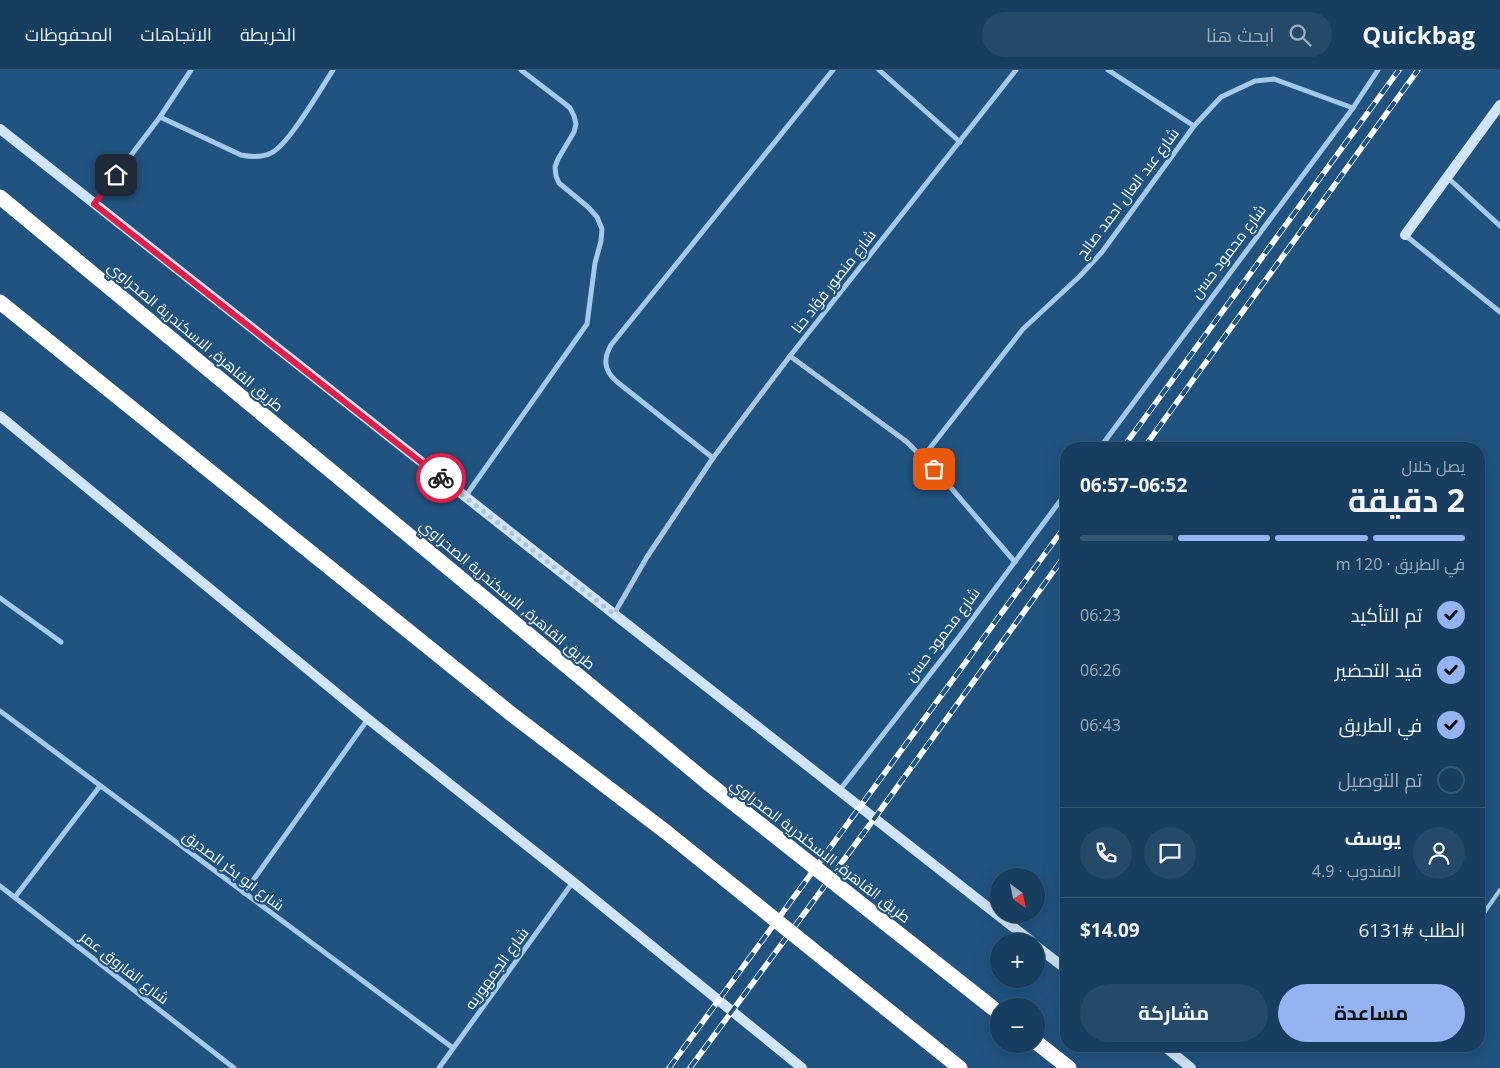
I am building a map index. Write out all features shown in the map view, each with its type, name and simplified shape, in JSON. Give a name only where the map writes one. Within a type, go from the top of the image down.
[{"type":"highway","name":"طريق القاهرة, الاسكندرية الصحراوي","points":[[0,196],[708,783],[990,1006]]},
{"type":"highway","points":[[0,302],[510,713],[666,832],[960,1068]]},
{"type":"highway","points":[[1045,1049],[1069,1068]]},
{"type":"street","points":[[94,204],[160,117],[191,70]]},
{"type":"street","points":[[160,117],[241,155],[262,156],[272,153],[288,138],[333,70]]},
{"type":"street","points":[[465,497],[587,324],[595,263],[601,241],[602,229],[597,217],[559,183],[556,176],[555,167],[558,159],[574,132],[576,124],[574,116],[570,108],[521,70]]},
{"type":"street","points":[[713,458],[616,382],[606,369],[606,354],[611,345],[833,70]]},
{"type":"street","points":[[879,70],[960,142]]},
{"type":"street","name":"شارع منصور فؤاد حنا","points":[[614,614],[647,557],[713,458],[790,356],[1016,70]]},
{"type":"street","points":[[1108,70],[1194,126]]},
{"type":"street","name":"شارع محمود حسن","points":[[1104,442],[1353,108],[1378,70]]},
{"type":"street","name":"شارع عبد العال احمد صالح","points":[[923,457],[1023,329],[1102,252],[1194,126],[1221,97],[1255,81],[1274,79],[1353,108]]},
{"type":"street","points":[[1500,105],[1406,235],[1500,312]]},
{"type":"street","points":[[0,129],[839,792],[1021,933]]},
{"type":"street","points":[[1447,177],[1500,226]]},
{"type":"street","points":[[790,356],[907,442],[923,457],[1015,562]]},
{"type":"street","points":[[0,416],[368,720],[573,882],[802,1068]]},
{"type":"street","name":"شارع محمود حسن","points":[[839,792],[959,637],[1060,501]]},
{"type":"street","points":[[0,598],[61,642]]},
{"type":"street","name":"شارع ابو بكر الصديق","points":[[0,712],[453,1048]]},
{"type":"street","points":[[244,893],[368,720]]},
{"type":"street","points":[[15,897],[100,786]]},
{"type":"street","name":"شارع الجمهوريه","points":[[439,1068],[573,882]]},
{"type":"street","name":"شارع الفاروق عمر","points":[[0,886],[234,1068]]},
{"type":"street","points":[[1045,953],[1060,964]]},
{"type":"street","points":[[1171,1052],[1191,1068]]},
{"type":"lane","points":[[1485,911],[1500,890]]},
{"type":"railway","points":[[1127,442],[1399,70]]},
{"type":"railway","points":[[1148,442],[1418,70]]},
{"type":"railway","points":[[669,1068],[1060,533]]},
{"type":"railway","points":[[690,1068],[1060,562]]},
{"type":"way so far","points":[[441,478],[614,614],[647,557],[713,458],[790,356],[907,442],[934,469]]},
{"type":"route","points":[[116,175],[94,204],[441,478]]}]
